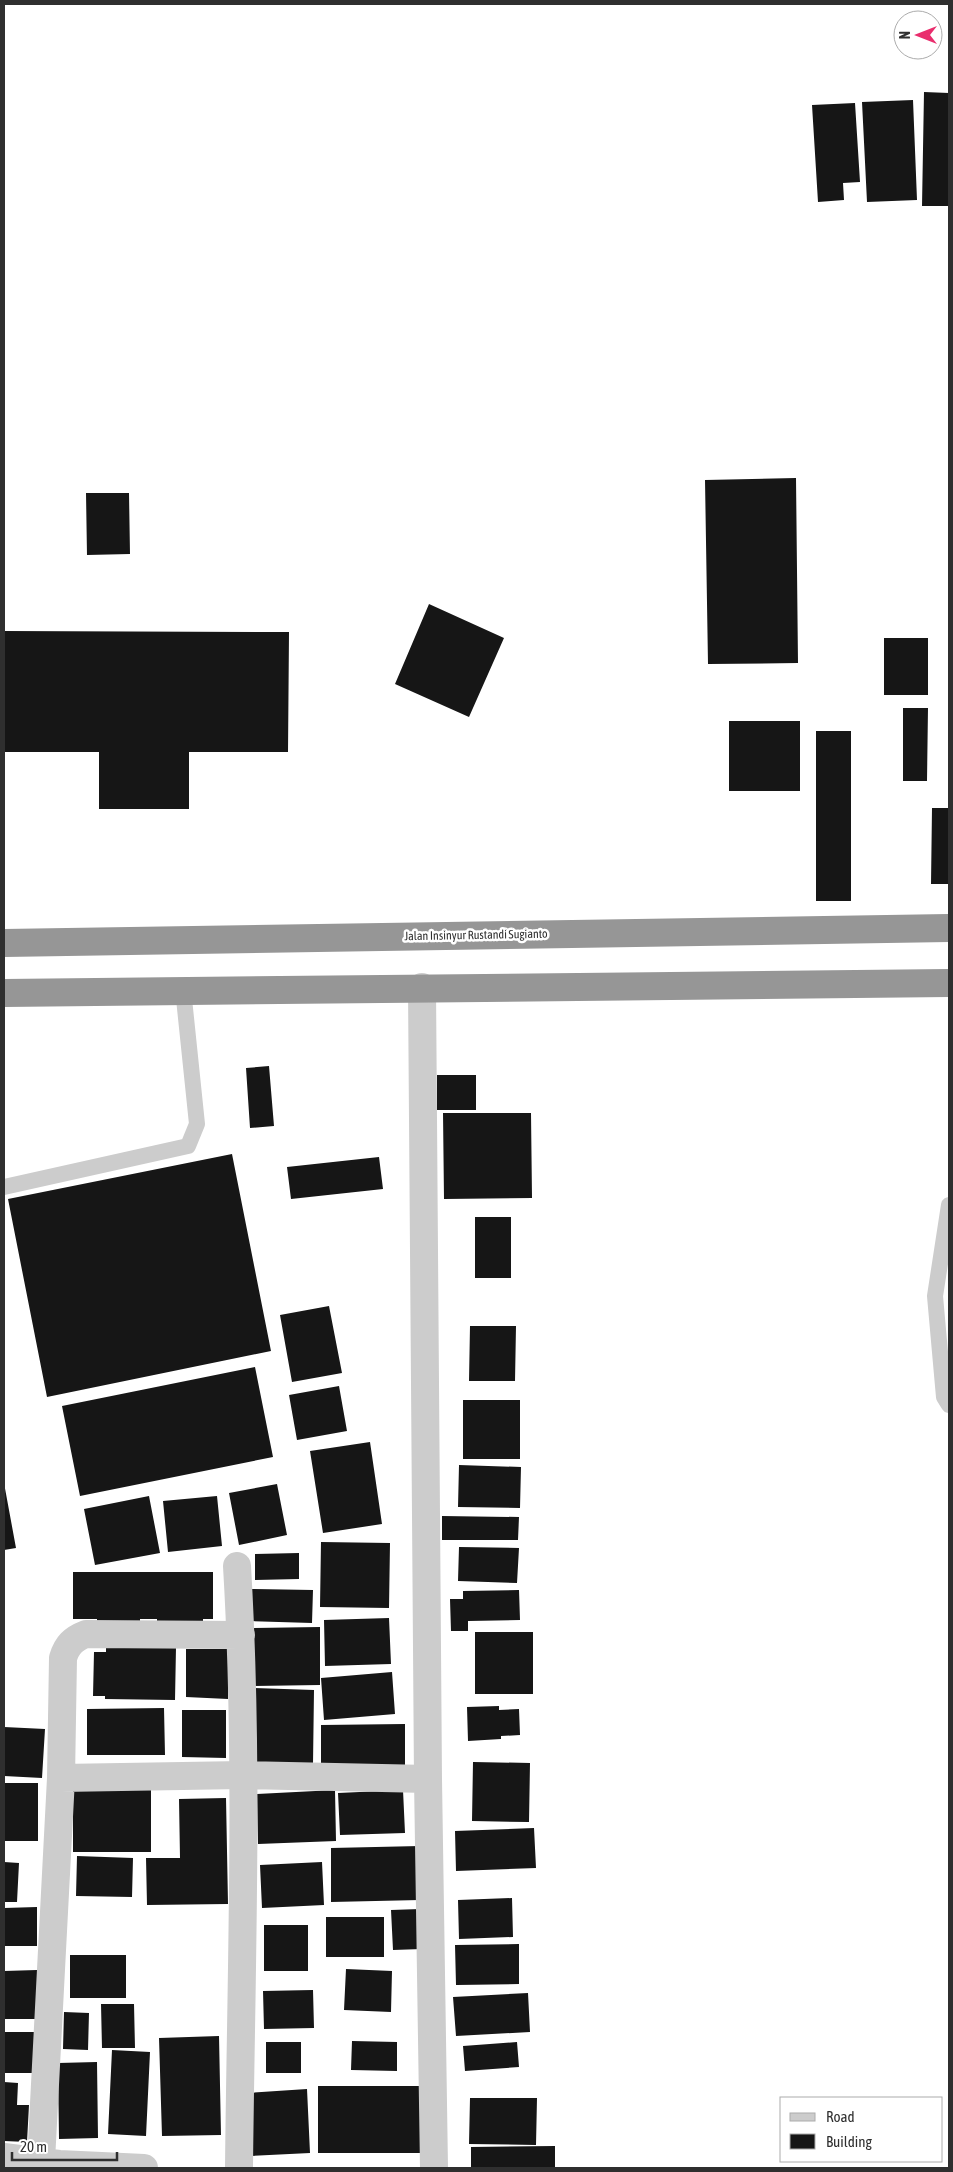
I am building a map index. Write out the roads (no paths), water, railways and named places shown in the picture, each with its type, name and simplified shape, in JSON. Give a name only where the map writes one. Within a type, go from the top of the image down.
[{"type":"highway","name":"Jalan Insinyur Rustandi Sugianto","points":[[4,943],[949,928]]},
{"type":"highway","points":[[4,993],[422,987],[949,983]]},
{"type":"street","points":[[422,987],[428,1779],[434,2168]]},
{"type":"street","points":[[237,1566],[241,1635],[243,1774],[239,2168]]},
{"type":"street","points":[[53,2164],[63,1658],[66,1647],[75,1638],[86,1634],[241,1635]]},
{"type":"street","points":[[60,1778],[243,1774],[428,1779]]},
{"type":"street","points":[[4,2157],[53,2164],[144,2168]]},
{"type":"lane","points":[[4,1187],[188,1146],[197,1124],[183,990]]},
{"type":"lane","points":[[949,1205],[935,1296],[944,1397],[949,1405]]}]
